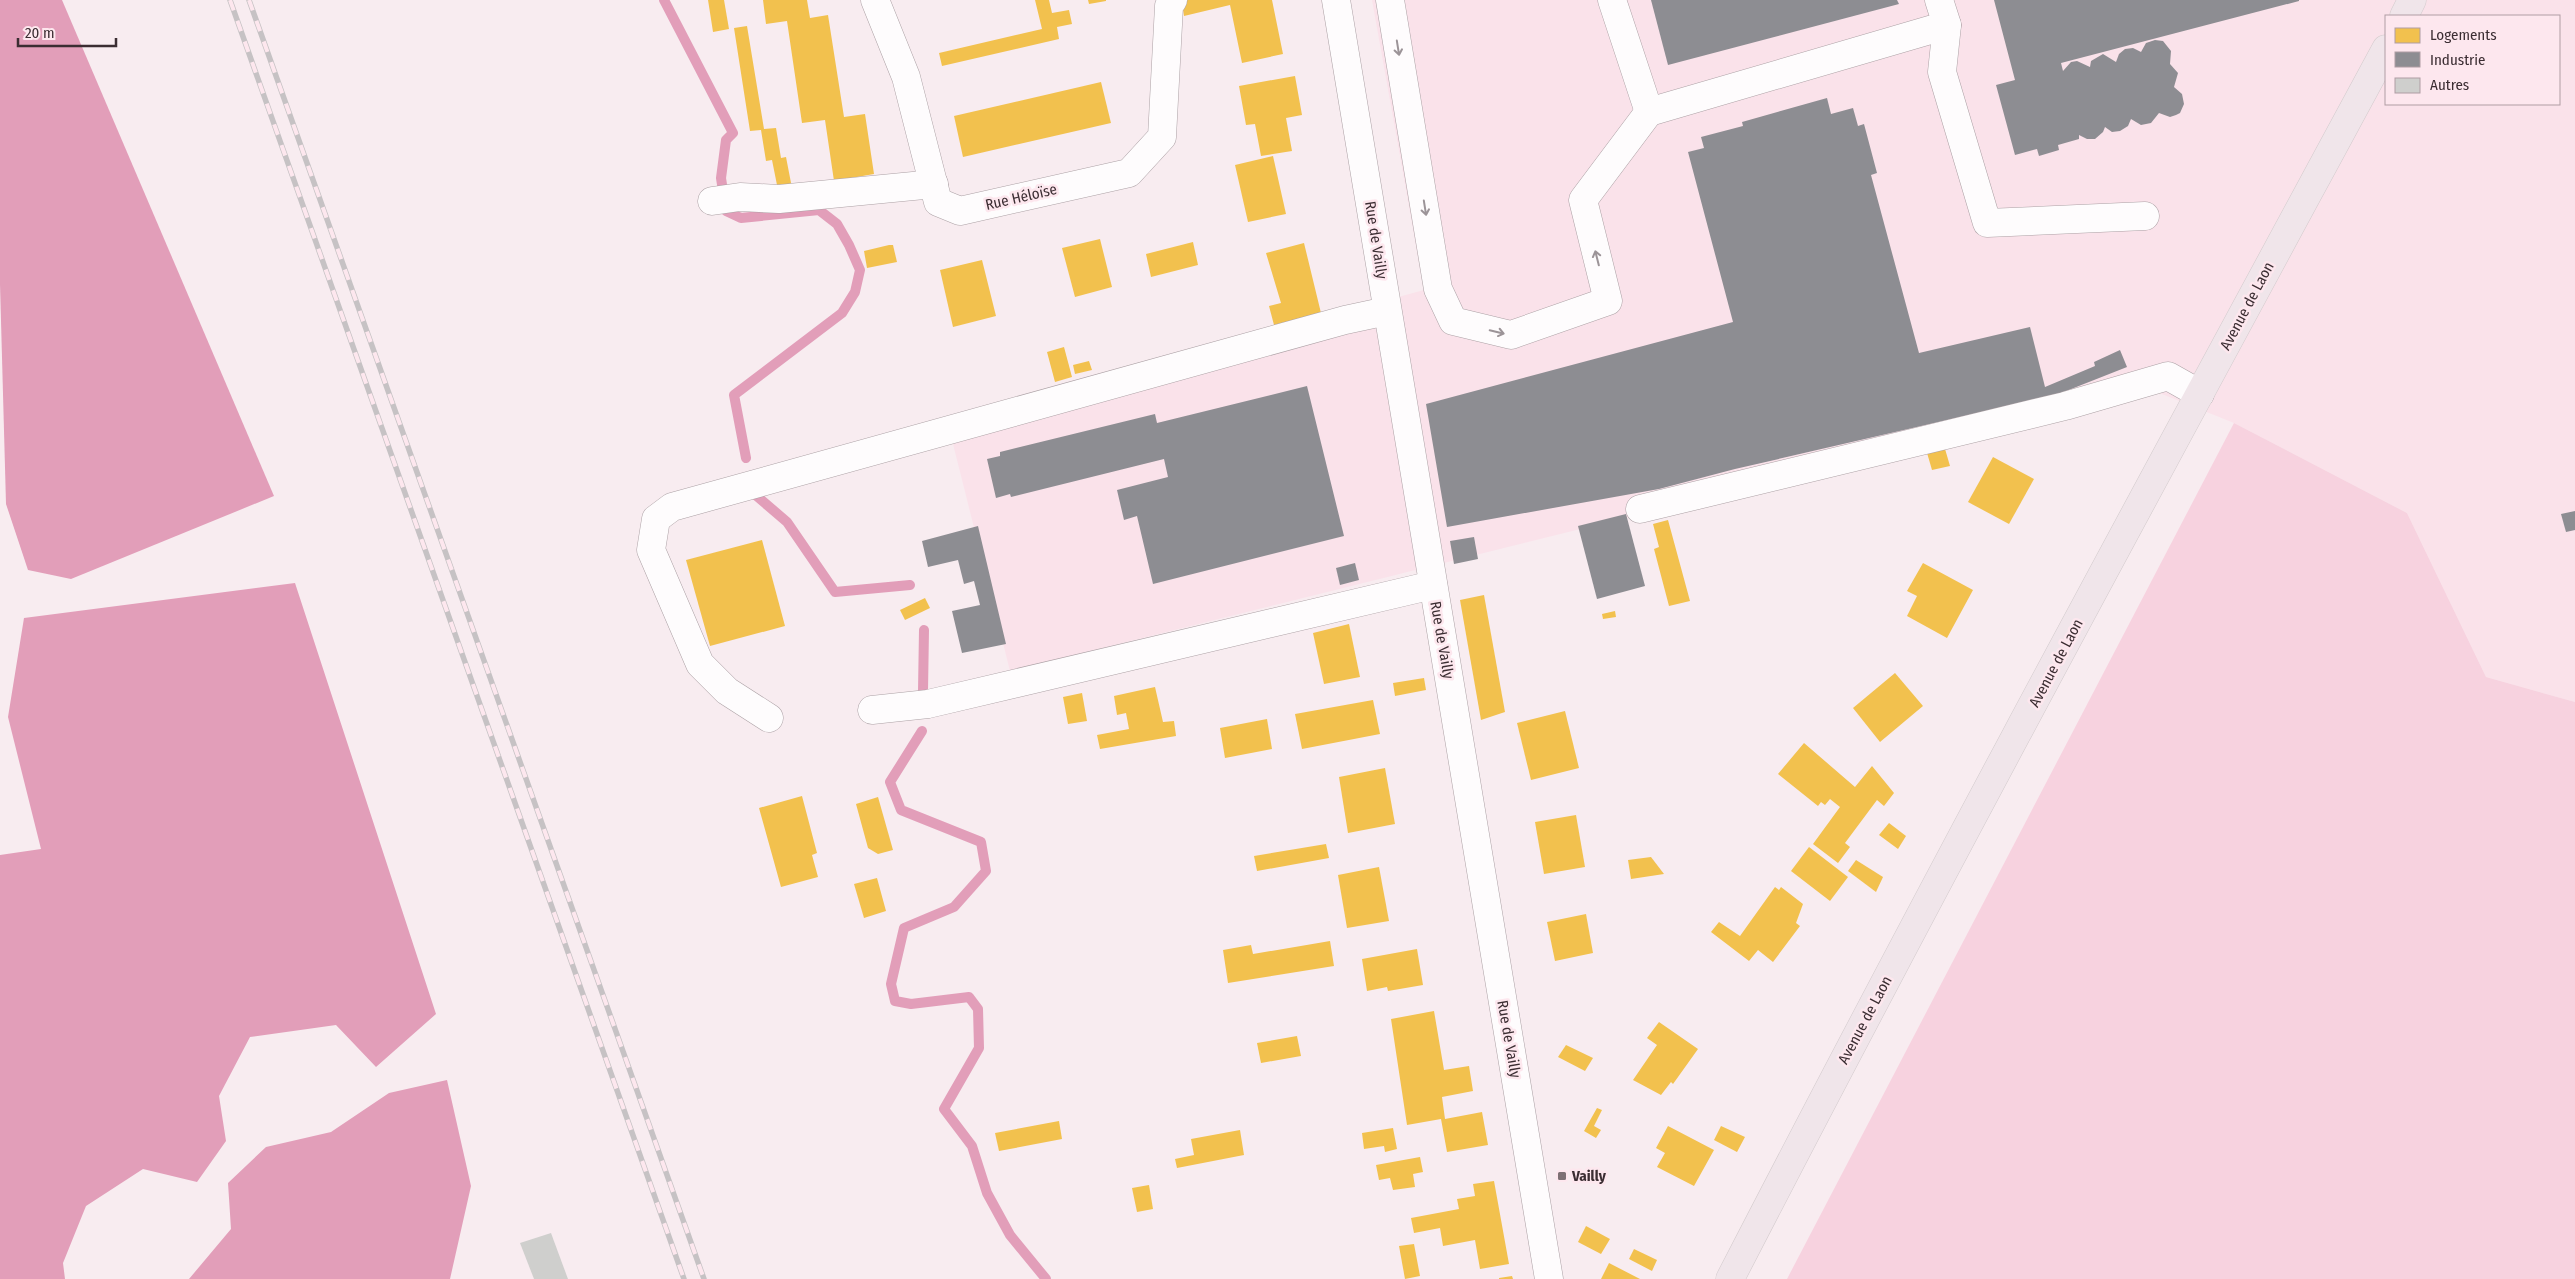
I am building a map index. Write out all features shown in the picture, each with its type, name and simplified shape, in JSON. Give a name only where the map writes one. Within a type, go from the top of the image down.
[{"type":"main road","points":[[2404,15],[2412,0]]},
{"type":"main road","name":"Avenue de Laon","points":[[1730,1279],[1813,1118],[2385,51]]},
{"type":"street","name":"Rue Héloïse","points":[[875,0],[906,77],[938,202],[960,211],[1129,174],[1162,137],[1169,6],[1173,0]]},
{"type":"street","name":"Rue de Vailly","points":[[1336,0],[1549,1279]]},
{"type":"street","points":[[1390,0],[1438,289],[1453,321],[1511,335],[1608,301],[1583,200],[1649,112],[1947,25]]},
{"type":"street","points":[[1612,0],[1649,112]]},
{"type":"street","points":[[1938,0],[1947,25],[1942,72],[1988,223],[2145,216]]},
{"type":"street","points":[[712,201],[740,198],[779,199],[934,184]]},
{"type":"street","points":[[769,718],[727,691],[700,664],[651,550],[656,519],[672,507],[1336,323],[1387,311]]},
{"type":"street","points":[[1640,509],[2065,406],[2168,376],[2200,394]]},
{"type":"street","points":[[872,710],[928,704],[1433,584]]},
{"type":"shaded area","points":[[0,0],[62,0],[274,496],[71,579],[28,570],[6,504],[0,284]]},
{"type":"shaded area","points":[[1372,0],[2575,0],[2575,702],[2486,677],[2407,513],[2234,423],[2147,388],[1010,671],[947,420],[1424,290]]},
{"type":"shaded area","points":[[2234,423],[2407,513],[2486,677],[2575,702],[2575,1279],[1787,1279]]},
{"type":"shaded area","points":[[295,583],[436,1014],[376,1067],[336,1025],[250,1037],[219,1096],[226,1141],[197,1182],[143,1169],[86,1206],[63,1263],[65,1279],[0,1279],[0,855],[41,849],[8,717],[24,618]]},
{"type":"shaded area","points":[[447,1080],[471,1186],[450,1279],[189,1279],[231,1229],[228,1183],[266,1147],[331,1132],[389,1093]]},
{"type":"building: Logements","points":[[708,0],[724,0],[729,29],[713,32]]},
{"type":"building: Logements","points":[[763,0],[807,0],[810,18],[828,15],[844,117],[865,114],[874,174],[834,181],[825,120],[802,123],[787,21],[766,24]]},
{"type":"building: Logements","points":[[1035,0],[1049,0],[1052,13],[1069,10],[1072,24],[1057,27],[1059,39],[942,66],[939,53],[1042,29]]},
{"type":"building: Logements","points":[[1088,0],[1106,0],[1106,1],[1089,4]]},
{"type":"building: Logements","points":[[1188,0],[1272,0],[1283,54],[1242,63],[1230,5],[1184,16],[1182,2]]},
{"type":"building: Logements","points":[[747,26],[764,129],[776,128],[781,158],[786,157],[792,188],[778,190],[772,160],[766,161],[761,130],[750,131],[734,28]]},
{"type":"building: Logements","points":[[1295,76],[1302,115],[1286,118],[1292,151],[1261,156],[1255,124],[1246,125],[1239,86]]},
{"type":"building: Logements","points":[[1101,82],[1111,123],[963,157],[954,116]]},
{"type":"building: Logements","points":[[1273,156],[1286,214],[1248,222],[1235,165]]},
{"type":"building: Logements","points":[[1100,239],[1112,287],[1075,297],[1062,248]]},
{"type":"building: Logements","points":[[1193,242],[1198,265],[1151,277],[1146,254]]},
{"type":"building: Logements","points":[[1304,243],[1321,313],[1274,325],[1269,306],[1281,303],[1266,253]]},
{"type":"building: Logements","points":[[893,245],[897,262],[867,268],[864,251]]},
{"type":"building: Logements","points":[[982,260],[996,316],[953,327],[940,270]]},
{"type":"building: Logements","points":[[1064,347],[1072,377],[1055,382],[1047,352]]},
{"type":"building: Logements","points":[[1089,361],[1092,370],[1075,374],[1073,365]]},
{"type":"building: Logements","points":[[1943,442],[1950,466],[1932,470],[1925,446]]},
{"type":"building: Logements","points":[[1993,457],[2034,479],[2009,524],[1968,502]]},
{"type":"building: Logements","points":[[1668,520],[1690,601],[1669,606],[1654,549],[1659,547],[1653,524]]},
{"type":"building: Logements","points":[[762,540],[785,626],[710,646],[686,560]]},
{"type":"building: Logements","points":[[1923,563],[1973,590],[1947,638],[1907,616],[1917,596],[1907,591]]},
{"type":"building: Logements","points":[[1484,595],[1505,712],[1481,720],[1460,600]]},
{"type":"building: Logements","points":[[925,598],[930,608],[905,620],[900,610]]},
{"type":"building: Logements","points":[[1615,611],[1616,617],[1603,619],[1602,614]]},
{"type":"building: Logements","points":[[1349,624],[1360,677],[1324,684],[1313,633]]},
{"type":"building: Logements","points":[[1895,673],[1923,706],[1880,742],[1853,708]]},
{"type":"building: Logements","points":[[1424,678],[1426,690],[1395,696],[1393,683]]},
{"type":"building: Logements","points":[[1155,687],[1163,722],[1174,721],[1176,736],[1100,749],[1097,735],[1129,729],[1126,713],[1117,715],[1114,696]]},
{"type":"building: Logements","points":[[1082,693],[1087,721],[1068,724],[1063,697]]},
{"type":"building: Logements","points":[[1373,700],[1380,734],[1302,749],[1295,714]]},
{"type":"building: Logements","points":[[1565,711],[1579,768],[1531,780],[1517,723]]},
{"type":"building: Logements","points":[[1267,719],[1272,749],[1225,758],[1220,728]]},
{"type":"building: Logements","points":[[1804,743],[1855,787],[1872,766],[1894,793],[1884,806],[1877,800],[1845,843],[1850,847],[1838,863],[1813,844],[1840,807],[1830,799],[1825,805],[1821,802],[1818,806],[1778,774]]},
{"type":"building: Logements","points":[[1385,768],[1395,824],[1348,833],[1339,777]]},
{"type":"building: Logements","points":[[802,796],[817,853],[812,855],[818,877],[781,887],[759,808]]},
{"type":"building: Logements","points":[[878,797],[893,850],[878,854],[868,848],[856,804]]},
{"type":"building: Logements","points":[[1576,815],[1585,867],[1544,874],[1535,822]]},
{"type":"building: Logements","points":[[1889,823],[1906,836],[1898,849],[1879,835]]},
{"type":"building: Logements","points":[[1326,844],[1329,858],[1257,871],[1254,856]]},
{"type":"building: Logements","points":[[1809,847],[1848,877],[1830,901],[1791,871]]},
{"type":"building: Logements","points":[[1651,857],[1664,874],[1631,879],[1628,860]]},
{"type":"building: Logements","points":[[1856,860],[1883,877],[1876,892],[1848,871]]},
{"type":"building: Logements","points":[[1379,867],[1389,921],[1347,928],[1338,875]]},
{"type":"building: Logements","points":[[877,878],[886,911],[864,918],[854,884]]},
{"type":"building: Logements","points":[[1775,887],[1779,890],[1781,887],[1803,904],[1796,923],[1800,926],[1773,962],[1758,950],[1749,961],[1711,932],[1719,922],[1740,936]]},
{"type":"building: Logements","points":[[1586,914],[1593,953],[1555,961],[1547,922]]},
{"type":"building: Logements","points":[[1330,941],[1334,966],[1228,983],[1223,950],[1251,945],[1253,954]]},
{"type":"building: Logements","points":[[1417,949],[1423,985],[1388,991],[1387,987],[1367,991],[1362,959]]},
{"type":"building: Logements","points":[[1434,1011],[1444,1070],[1469,1066],[1473,1091],[1442,1097],[1445,1119],[1482,1112],[1488,1145],[1447,1152],[1441,1119],[1407,1125],[1391,1019]]},
{"type":"building: Logements","points":[[1659,1022],[1698,1049],[1673,1084],[1671,1082],[1661,1095],[1633,1080],[1657,1045],[1647,1038]]},
{"type":"building: Logements","points":[[1297,1036],[1301,1056],[1261,1063],[1257,1043]]},
{"type":"building: Logements","points":[[1566,1045],[1593,1058],[1585,1071],[1558,1057]]},
{"type":"building: Logements","points":[[1597,1108],[1602,1110],[1594,1126],[1601,1130],[1596,1138],[1584,1131]]},
{"type":"building: Logements","points":[[1059,1121],[1062,1139],[999,1151],[995,1133]]},
{"type":"building: Logements","points":[[1668,1126],[1714,1150],[1694,1186],[1657,1167],[1665,1153],[1656,1148]]},
{"type":"building: Logements","points":[[1721,1126],[1745,1137],[1737,1152],[1714,1140]]},
{"type":"building: Logements","points":[[1393,1128],[1397,1149],[1385,1152],[1384,1146],[1364,1149],[1362,1133]]},
{"type":"building: Logements","points":[[1240,1130],[1244,1155],[1177,1168],[1175,1159],[1194,1155],[1191,1139]]},
{"type":"building: Logements","points":[[1420,1157],[1423,1172],[1413,1174],[1415,1187],[1393,1190],[1390,1178],[1379,1180],[1376,1165]]},
{"type":"building: Logements","points":[[1494,1181],[1509,1264],[1480,1269],[1475,1240],[1443,1246],[1440,1228],[1414,1233],[1411,1218],[1459,1209],[1457,1199],[1475,1196],[1473,1184]]},
{"type":"building: Logements","points":[[1149,1185],[1153,1209],[1137,1212],[1132,1188]]},
{"type":"building: Logements","points":[[1586,1226],[1610,1239],[1601,1254],[1578,1242]]},
{"type":"building: Logements","points":[[1414,1244],[1420,1276],[1405,1279],[1399,1246]]},
{"type":"building: Logements","points":[[1634,1249],[1657,1260],[1652,1271],[1629,1259]]},
{"type":"building: Logements","points":[[1609,1263],[1640,1279],[1601,1279]]},
{"type":"building: Logements","points":[[1512,1276],[1513,1279],[1499,1279],[1499,1278]]},
{"type":"building: Industrie","points":[[1651,0],[1897,0],[1899,4],[1668,65]]},
{"type":"building: Industrie","points":[[1994,0],[2299,1],[2061,63],[2063,71],[2071,62],[2077,61],[2090,67],[2091,61],[2103,54],[2116,62],[2119,54],[2125,49],[2133,48],[2141,52],[2146,43],[2155,40],[2163,41],[2171,51],[2170,64],[2178,73],[2174,87],[2182,94],[2184,104],[2180,113],[2176,115],[2170,117],[2159,113],[2151,123],[2141,125],[2131,119],[2128,126],[2120,131],[2112,132],[2105,127],[2103,132],[2095,139],[2087,139],[2079,135],[2079,139],[2058,145],[2059,150],[2039,156],[2037,149],[2015,155],[1996,85],[2015,80]]},
{"type":"building: Industrie","points":[[1827,98],[1831,114],[1853,108],[1858,126],[1864,124],[1877,173],[1871,175],[1919,353],[2030,327],[2045,387],[2095,366],[2094,362],[2120,350],[2127,367],[2056,395],[1735,469],[1659,489],[1447,527],[1426,404],[1733,322],[1688,152],[1704,148],[1701,137],[1743,126],[1742,122]]},
{"type":"building: Industrie","points":[[1307,386],[1344,536],[1153,584],[1137,516],[1124,520],[1117,490],[1168,477],[1164,459],[1011,497],[1010,494],[996,498],[987,459],[1000,456],[1000,452],[1155,414],[1157,423]]},
{"type":"building: Industrie","points":[[2575,511],[2575,530],[2566,532],[2561,514]]},
{"type":"building: Industrie","points":[[1626,514],[1645,586],[1597,599],[1578,526]]},
{"type":"building: Industrie","points":[[978,526],[1006,644],[962,653],[952,611],[980,605],[974,581],[964,584],[958,560],[928,567],[922,541]]},
{"type":"building: Industrie","points":[[1474,537],[1478,559],[1454,564],[1450,541]]},
{"type":"building: Industrie","points":[[1355,563],[1359,580],[1340,585],[1336,568]]},
{"type":"building: Autres","points":[[551,1233],[568,1279],[534,1279],[520,1243]]},
{"type":"waterway","points":[[664,0],[733,133],[726,140],[721,178],[726,211],[741,218],[819,210],[837,224],[860,270],[855,292],[842,313],[734,395],[746,458]]},
{"type":"waterway","points":[[752,492],[787,522],[835,592],[910,585]]},
{"type":"waterway","points":[[923,691],[924,630]]},
{"type":"waterway","points":[[922,731],[890,782],[901,810],[981,842],[986,871],[954,907],[904,928],[891,984],[895,1001],[911,1004],[969,997],[978,1009],[979,1048],[944,1109],[972,1146],[987,1193],[1010,1235],[1046,1279]]},
{"type":"railway","points":[[230,0],[684,1279]]},
{"type":"railway","points":[[249,0],[704,1279]]},
{"type":"place","name":"Vailly","points":[[1562,1176]]}]
